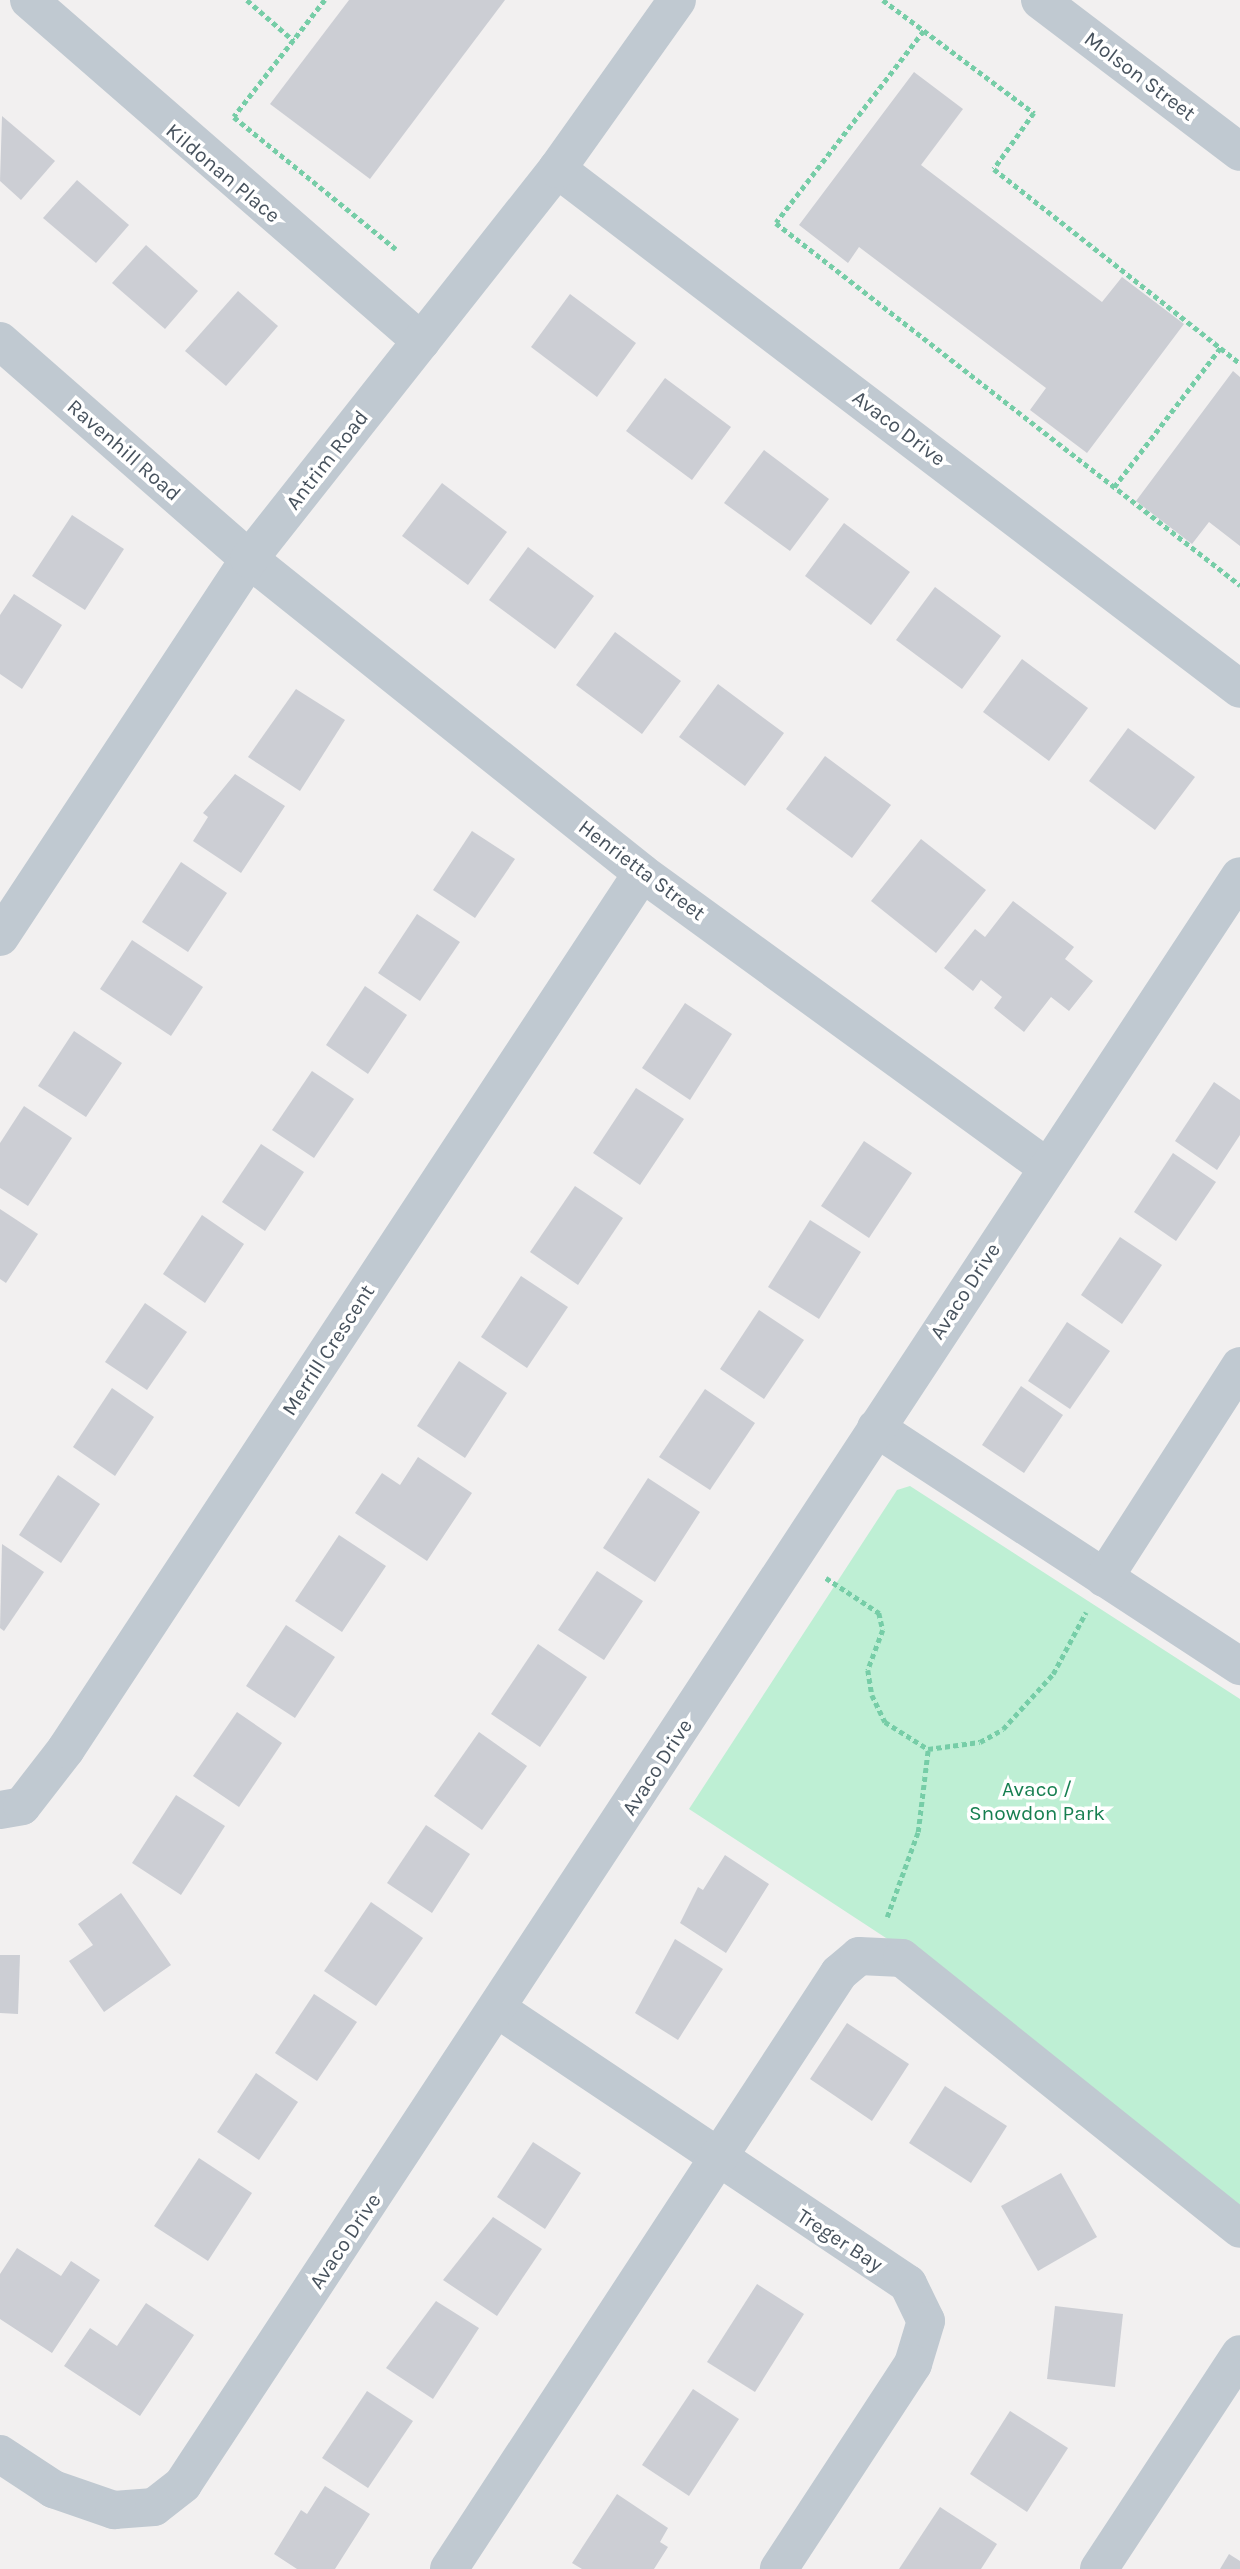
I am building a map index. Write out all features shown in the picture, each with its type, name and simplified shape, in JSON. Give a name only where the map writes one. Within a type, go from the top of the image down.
[{"type":"street","name":"Kildonan Place","points":[[29,0],[421,341]]},
{"type":"street","name":"Antrim Road","points":[[0,937],[249,559],[557,169],[677,0]]},
{"type":"street","name":"Molson Street","points":[[1040,0],[1240,152]]},
{"type":"street","name":"Avaco Drive","points":[[557,169],[1240,689]]},
{"type":"street","name":"Ravenhill Road","points":[[0,341],[249,559]]},
{"type":"street","name":"Henrietta Street","points":[[249,559],[642,873],[1046,1167]]},
{"type":"street","name":"Merrill Crescent","points":[[0,1810],[22,1806],[66,1749],[642,873]]},
{"type":"street","name":"Avaco Drive","points":[[0,2454],[53,2489],[114,2510],[154,2507],[183,2484],[499,2010],[1046,1167],[1240,876]]},
{"type":"street","points":[[1104,1578],[1240,1366]]},
{"type":"street","points":[[876,1429],[1240,1666]]},
{"type":"street","points":[[449,2569],[839,1973],[859,1956],[873,1954],[902,1958],[1240,2229]]},
{"type":"street","name":"Treger Bay","points":[[499,2010],[717,2160],[908,2284],[926,2321],[914,2364],[779,2569]]},
{"type":"street","points":[[1099,2569],[1240,2354]]},
{"type":"path","points":[[247,0],[294,41]]},
{"type":"path","points":[[325,0],[234,117],[396,249]]},
{"type":"path","points":[[883,0],[1034,113],[994,169],[1240,363]]},
{"type":"path","points":[[923,31],[776,223],[1240,585]]},
{"type":"path","points":[[1114,487],[1221,348]]},
{"type":"path","points":[[793,1556],[879,1613],[883,1630],[869,1670],[872,1695],[886,1722],[928,1749],[980,1742],[1019,1713],[1053,1674],[1104,1578]]},
{"type":"path","points":[[873,1954],[909,1869],[928,1749]]},
{"type":"green space","name":"Avaco / Snowdon Park","points":[[910,1486],[1240,1699],[1240,2210],[915,1957],[689,1809],[897,1490]]},
{"type":"building","points":[[349,0],[505,0],[370,179],[270,104]]},
{"type":"building","points":[[914,72],[963,109],[921,165],[1102,302],[1122,277],[1184,324],[1087,453],[1030,410],[1046,388],[859,247],[848,263],[799,225]]},
{"type":"building","points":[[2,116],[55,161],[21,200],[0,181]]},
{"type":"building","points":[[77,180],[129,225],[96,263],[43,218]]},
{"type":"building","points":[[146,245],[198,291],[165,329],[112,283]]},
{"type":"building","points":[[238,291],[278,326],[226,386],[185,351]]},
{"type":"building","points":[[570,294],[636,343],[597,397],[531,347]]},
{"type":"building","points":[[1233,371],[1240,377],[1240,546],[1209,522],[1192,544],[1136,501]]},
{"type":"building","points":[[665,378],[731,427],[692,480],[626,431]]},
{"type":"building","points":[[764,450],[829,499],[790,551],[724,503]]},
{"type":"building","points":[[442,483],[507,532],[468,585],[402,536]]},
{"type":"building","points":[[72,515],[124,549],[85,610],[32,576]]},
{"type":"building","points":[[844,523],[910,572],[871,625],[805,576]]},
{"type":"building","points":[[528,547],[594,596],[555,649],[489,600]]},
{"type":"building","points":[[935,587],[1001,636],[962,689],[896,640]]},
{"type":"building","points":[[14,594],[62,625],[22,689],[0,674],[0,615]]},
{"type":"building","points":[[615,632],[681,681],[642,734],[576,685]]},
{"type":"building","points":[[1022,659],[1088,708],[1049,761],[983,712]]},
{"type":"building","points":[[718,684],[784,733],[745,786],[679,737]]},
{"type":"building","points":[[296,689],[345,720],[300,791],[248,757]]},
{"type":"building","points":[[1128,728],[1195,777],[1155,830],[1089,781]]},
{"type":"building","points":[[825,756],[891,805],[852,858],[786,809]]},
{"type":"building","points":[[235,774],[285,806],[241,873],[193,841],[208,817],[203,813]]},
{"type":"building","points":[[472,831],[515,859],[475,918],[433,890]]},
{"type":"building","points":[[921,839],[986,890],[936,953],[871,901]]},
{"type":"building","points":[[181,862],[227,893],[188,952],[142,922]]},
{"type":"building","points":[[1013,901],[1074,947],[1065,959],[1093,981],[1069,1011],[1051,997],[1024,1032],[994,1008],[1002,997],[981,980],[973,991],[944,968],[975,929],[985,937]]},
{"type":"building","points":[[417,914],[460,942],[420,1001],[378,973]]},
{"type":"building","points":[[132,940],[203,987],[171,1036],[100,989]]},
{"type":"building","points":[[365,986],[407,1015],[368,1074],[326,1045]]},
{"type":"building","points":[[685,1003],[732,1034],[690,1100],[642,1068]]},
{"type":"building","points":[[74,1031],[122,1063],[86,1117],[38,1086]]},
{"type":"building","points":[[312,1071],[354,1099],[314,1158],[272,1130]]},
{"type":"building","points":[[1214,1082],[1240,1100],[1240,1135],[1217,1170],[1175,1141]]},
{"type":"building","points":[[636,1088],[684,1119],[640,1185],[593,1153]]},
{"type":"building","points":[[24,1106],[72,1138],[28,1206],[0,1188],[0,1143]]},
{"type":"building","points":[[864,1141],[912,1173],[869,1238],[821,1206]]},
{"type":"building","points":[[261,1144],[304,1172],[265,1231],[222,1202]]},
{"type":"building","points":[[1173,1153],[1216,1182],[1176,1241],[1134,1212]]},
{"type":"building","points":[[575,1186],[623,1218],[578,1285],[530,1252]]},
{"type":"building","points":[[0,1209],[38,1234],[6,1283],[0,1279]]},
{"type":"building","points":[[202,1215],[244,1244],[205,1303],[163,1274]]},
{"type":"building","points":[[810,1220],[861,1252],[819,1319],[768,1287]]},
{"type":"building","points":[[1120,1237],[1162,1265],[1122,1324],[1081,1295]]},
{"type":"building","points":[[521,1276],[568,1307],[527,1368],[481,1337]]},
{"type":"building","points":[[145,1303],[187,1332],[147,1390],[105,1362]]},
{"type":"building","points":[[759,1310],[804,1340],[764,1399],[720,1369]]},
{"type":"building","points":[[1067,1322],[1110,1351],[1070,1409],[1028,1381]]},
{"type":"building","points":[[459,1361],[507,1393],[465,1458],[417,1426]]},
{"type":"building","points":[[1021,1386],[1063,1415],[1024,1473],[982,1445]]},
{"type":"building","points":[[112,1388],[154,1417],[115,1476],[73,1447]]},
{"type":"building","points":[[705,1389],[755,1423],[710,1490],[659,1457]]},
{"type":"building","points":[[418,1457],[472,1493],[427,1561],[355,1513],[382,1473],[400,1485]]},
{"type":"building","points":[[58,1475],[100,1504],[61,1563],[19,1535]]},
{"type":"building","points":[[648,1478],[700,1512],[655,1582],[603,1548]]},
{"type":"building","points":[[339,1535],[386,1566],[342,1632],[295,1601]]},
{"type":"building","points":[[2,1544],[44,1572],[4,1631],[0,1628]]},
{"type":"building","points":[[597,1571],[643,1601],[604,1660],[558,1630]]},
{"type":"building","points":[[286,1625],[335,1657],[295,1718],[246,1686]]},
{"type":"building","points":[[538,1644],[587,1677],[540,1747],[491,1714]]},
{"type":"building","points":[[237,1712],[282,1743],[239,1807],[193,1776]]},
{"type":"building","points":[[479,1732],[527,1766],[482,1830],[434,1796]]},
{"type":"building","points":[[176,1795],[225,1826],[181,1895],[132,1863]]},
{"type":"building","points":[[426,1825],[470,1854],[432,1913],[387,1883]]},
{"type":"building","points":[[725,1855],[769,1884],[726,1953],[680,1923],[698,1887],[703,1890]]},
{"type":"building","points":[[121,1893],[171,1965],[104,2012],[69,1961],[93,1945],[78,1924]]},
{"type":"building","points":[[371,1902],[423,1938],[376,2006],[324,1971]]},
{"type":"building","points":[[675,1939],[723,1969],[678,2040],[635,2013]]},
{"type":"building","points":[[0,1955],[20,1955],[18,2014],[0,2013]]},
{"type":"building","points":[[314,1994],[357,2022],[317,2081],[275,2053]]},
{"type":"building","points":[[847,2023],[909,2064],[872,2121],[810,2079]]},
{"type":"building","points":[[256,2073],[298,2102],[259,2160],[217,2132]]},
{"type":"building","points":[[945,2086],[1007,2126],[971,2183],[909,2143]]},
{"type":"building","points":[[533,2142],[581,2173],[545,2229],[497,2197]]},
{"type":"building","points":[[199,2158],[252,2193],[208,2261],[154,2226]]},
{"type":"building","points":[[1061,2173],[1097,2237],[1038,2271],[1001,2206]]},
{"type":"building","points":[[493,2217],[542,2249],[497,2316],[443,2280]]},
{"type":"building","points":[[17,2248],[61,2276],[71,2261],[100,2280],[52,2353],[0,2319],[0,2274]]},
{"type":"building","points":[[757,2284],[804,2314],[755,2392],[707,2362]]},
{"type":"building","points":[[436,2301],[479,2328],[433,2399],[386,2368]]},
{"type":"building","points":[[146,2303],[194,2335],[140,2416],[64,2366],[90,2328],[117,2346]]},
{"type":"building","points":[[1055,2306],[1123,2314],[1115,2387],[1047,2379]]},
{"type":"building","points":[[693,2389],[739,2419],[689,2496],[642,2465]]},
{"type":"building","points":[[367,2391],[413,2421],[368,2488],[322,2458]]},
{"type":"building","points":[[1010,2411],[1068,2448],[1027,2512],[970,2474]]},
{"type":"building","points":[[325,2486],[370,2514],[335,2569],[297,2569],[274,2554],[301,2510],[307,2514]]},
{"type":"building","points":[[617,2494],[668,2528],[660,2542],[668,2547],[654,2569],[582,2569],[572,2563]]},
{"type":"building","points":[[940,2507],[997,2544],[981,2569],[899,2569]]},
{"type":"building","points":[[1229,2554],[1240,2561],[1240,2569],[1220,2569]]}]
